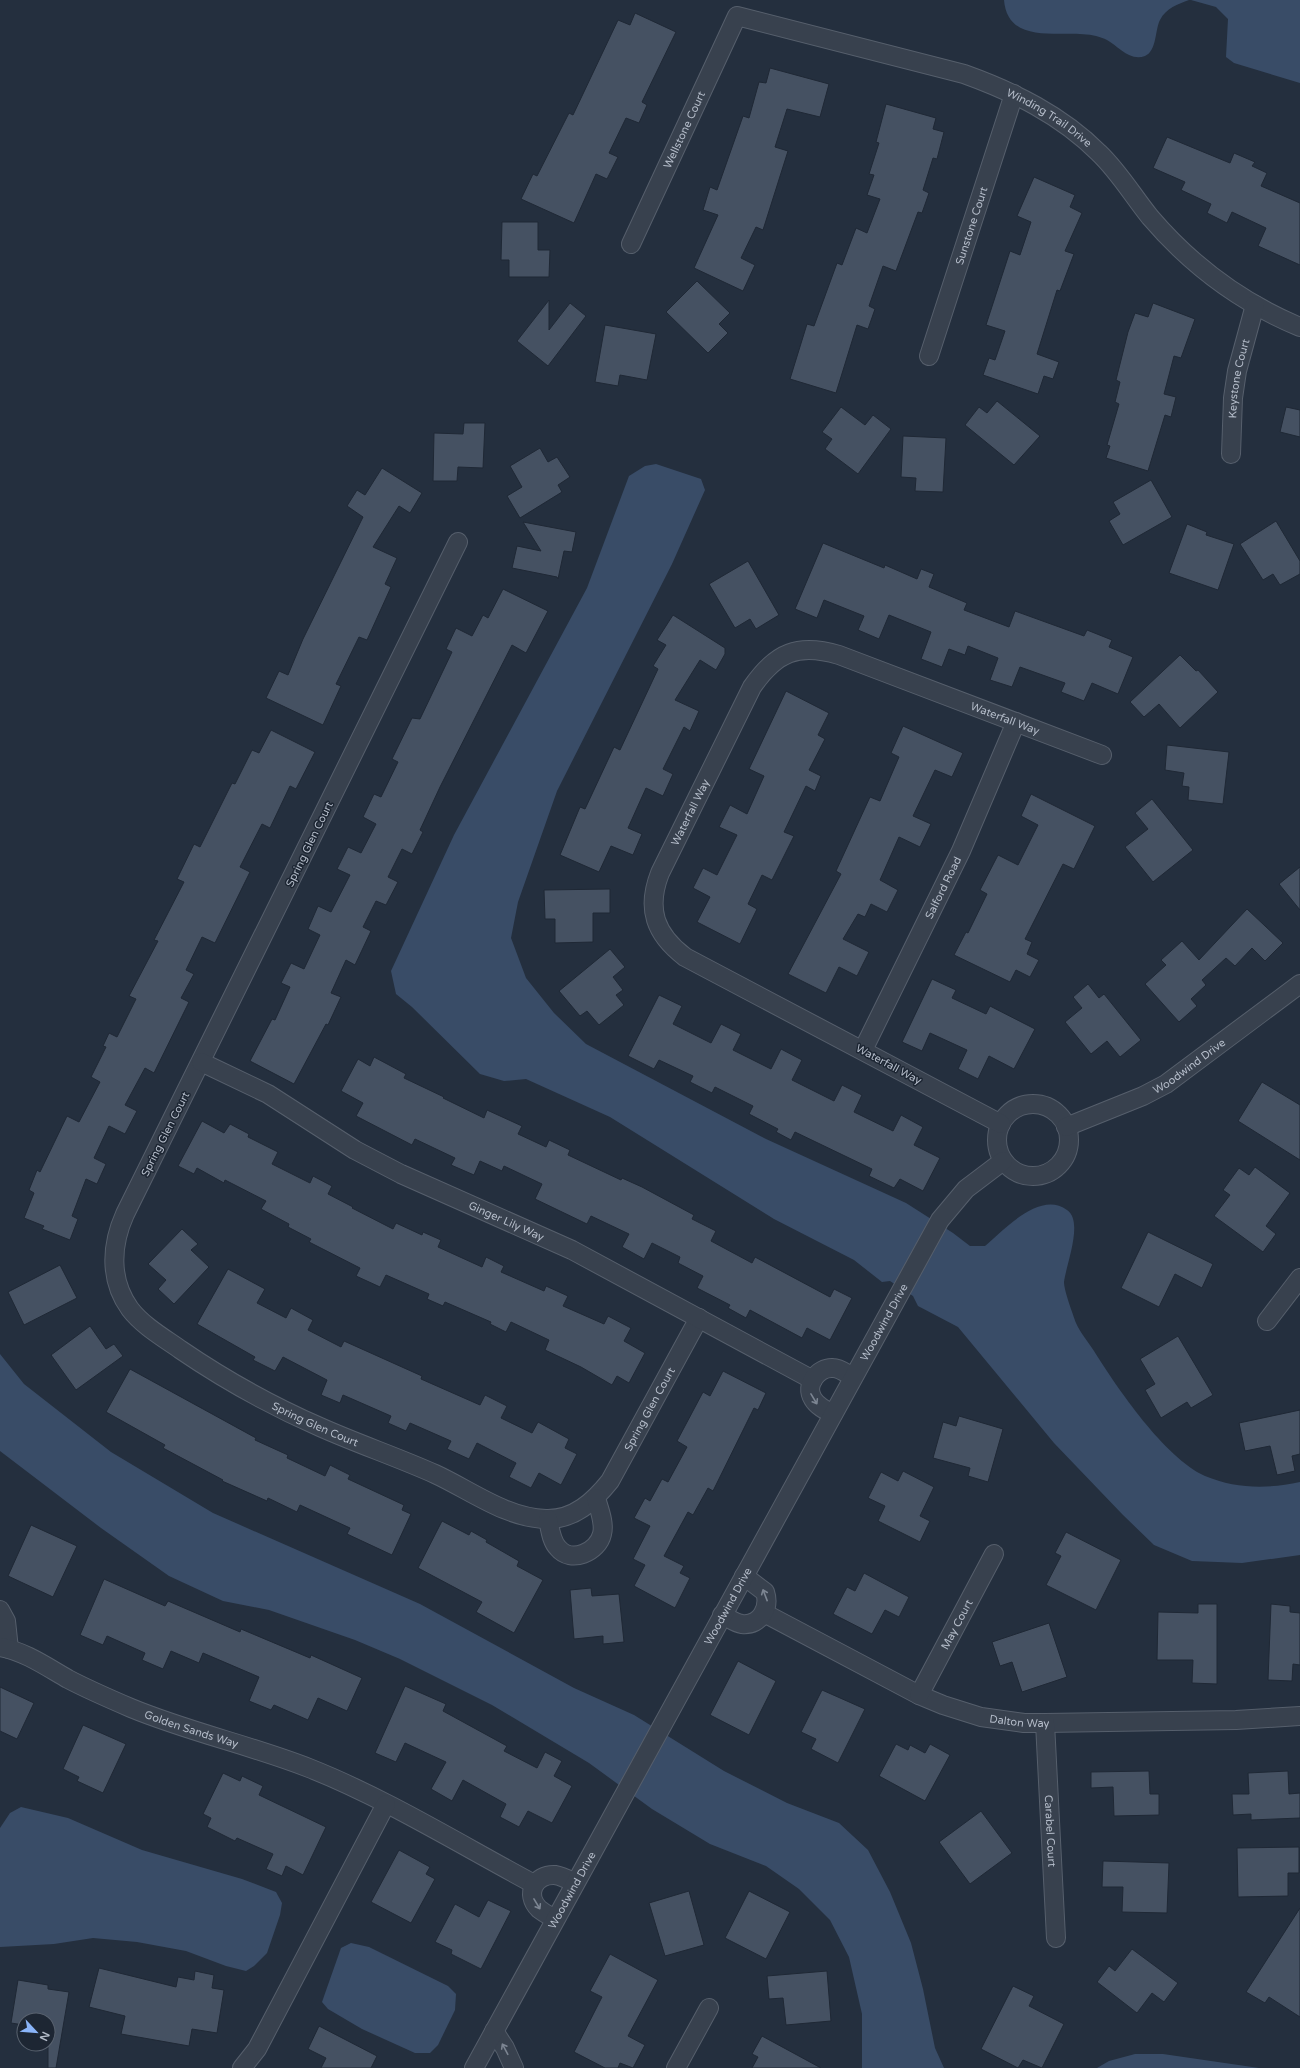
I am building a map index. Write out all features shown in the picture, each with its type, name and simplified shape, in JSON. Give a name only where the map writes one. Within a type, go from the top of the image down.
[{"type":"street","name":"Winding Trail Drive","points":[[737,16],[964,74],[1014,94],[1047,112],[1085,140],[1115,169],[1149,215],[1188,257],[1210,275],[1255,305],[1300,327]]},
{"type":"street","name":"Wellstone Court","points":[[631,244],[737,16]]},
{"type":"street","name":"Sunstone Court","points":[[929,356],[1014,94]]},
{"type":"street","name":"Keystone Court","points":[[1231,454],[1233,398],[1237,371],[1255,305]]},
{"type":"street","name":"Spring Glen Court","points":[[458,542],[118,1229],[114,1264],[116,1280],[122,1295],[131,1310],[144,1323],[192,1357],[251,1393],[321,1428],[435,1474],[509,1511],[535,1518],[548,1519],[573,1513],[596,1498],[622,1462],[699,1318]]},
{"type":"street","name":"Waterfall Way","points":[[1001,1124],[685,957],[674,949],[664,938],[654,916],[654,888],[660,872],[752,687],[773,661],[785,654],[798,650],[813,649],[825,651],[1102,755]]},
{"type":"street","name":"Salford Road","points":[[863,1050],[961,851],[1016,722]]},
{"type":"street","name":"Woodwind Drive","points":[[1066,1126],[1142,1096],[1166,1084],[1300,984]]},
{"type":"street","name":"Ginger Lily Way","points":[[201,1062],[268,1094],[355,1150],[401,1174],[572,1250],[812,1380]]},
{"type":"street","points":[[1038,1104],[1055,1112],[1066,1126],[1069,1140],[1067,1153],[1059,1166],[1048,1173],[1035,1177],[1023,1175],[1012,1170],[1003,1161],[996,1139],[1001,1124],[1008,1114],[1019,1107],[1038,1104]]},
{"type":"street","name":"Woodwind Drive","points":[[474,2068],[940,1220],[966,1189],[1003,1161]]},
{"type":"street","points":[[1267,1321],[1300,1278]]},
{"type":"street","points":[[833,1414],[814,1400],[810,1394],[812,1380],[818,1373],[831,1368],[837,1369],[853,1377]]},
{"type":"street","points":[[548,1519],[554,1542],[560,1551],[567,1554],[584,1554],[598,1543],[602,1535],[603,1528],[596,1498]]},
{"type":"street","name":"May Court","points":[[919,1695],[994,1554]]},
{"type":"street","points":[[722,1615],[742,1624],[749,1624],[760,1618],[764,1613],[767,1603],[765,1592],[744,1576]]},
{"type":"street","points":[[0,1610],[6,1621],[5,1648]]},
{"type":"street","name":"Dalton Way","points":[[764,1613],[919,1695],[961,1712],[981,1717],[1024,1723],[1045,1723],[1236,1720],[1300,1716]]},
{"type":"street","name":"Golden Sands Way","points":[[5,1648],[80,1685],[146,1714],[177,1726],[257,1749],[304,1766],[386,1804],[534,1884]]},
{"type":"street","name":"Carabel Court","points":[[1045,1723],[1056,1938]]},
{"type":"street","points":[[242,2068],[257,2048],[386,1804]]},
{"type":"street","points":[[555,1919],[539,1909],[535,1903],[532,1890],[534,1884],[540,1878],[553,1875],[560,1876],[575,1883]]},
{"type":"street","points":[[676,2068],[709,2008]]},
{"type":"street","points":[[494,2031],[505,2048],[514,2068]]},
{"type":"water","points":[[1004,0],[1189,0],[1166,12],[1158,24],[1152,50],[1145,56],[1134,57],[1124,52],[1106,39],[1096,36],[1083,34],[1040,33],[1027,30],[1016,25],[1008,15]]},
{"type":"water","points":[[1191,0],[1300,0],[1300,83],[1234,63],[1226,57],[1228,19],[1216,7]]},
{"type":"water","points":[[656,464],[701,479],[705,490],[672,564],[557,791],[518,902],[511,938],[526,978],[554,1013],[586,1044],[766,1139],[906,1203],[953,1233],[970,1246],[985,1246],[1012,1222],[1034,1208],[1045,1205],[1057,1205],[1067,1210],[1072,1216],[1074,1233],[1073,1244],[1064,1282],[1067,1297],[1076,1323],[1116,1384],[1143,1421],[1158,1438],[1189,1467],[1205,1476],[1228,1483],[1264,1487],[1300,1482],[1300,1555],[1242,1563],[1192,1561],[1154,1545],[1054,1443],[958,1327],[918,1306],[913,1296],[890,1281],[882,1282],[854,1260],[774,1219],[610,1117],[526,1079],[504,1081],[480,1074],[412,1007],[396,994],[391,971],[454,835],[587,588],[629,476],[645,466]]},
{"type":"water","points":[[0,1354],[24,1384],[111,1452],[213,1513],[420,1604],[574,1688],[634,1715],[724,1771],[787,1803],[839,1823],[868,1850],[890,1892],[911,1943],[923,1989],[935,2048],[944,2068],[862,2068],[862,2014],[849,1957],[830,1920],[799,1889],[766,1866],[710,1844],[652,1809],[589,1763],[492,1705],[400,1659],[355,1640],[269,1610],[223,1601],[169,1576],[101,1528],[0,1451]]},
{"type":"water","points":[[21,1807],[68,1818],[142,1850],[242,1879],[276,1892],[282,1903],[280,1915],[267,1953],[254,1966],[246,1971],[226,1966],[186,1951],[137,1942],[93,1938],[54,1944],[0,1947],[0,1828],[10,1813]]},
{"type":"water","points":[[351,1943],[369,1947],[448,1986],[456,1994],[455,2010],[438,2045],[430,2053],[415,2053],[362,2029],[328,2009],[322,2002],[341,1948]]},
{"type":"water","points":[[1135,2054],[1163,2054],[1259,2068],[1097,2068],[1109,2061]]},
{"type":"building","points":[[635,13],[676,32],[642,102],[647,105],[639,123],[626,118],[609,153],[618,157],[607,179],[596,174],[574,223],[521,199],[533,174],[537,176],[569,113],[573,115],[618,20],[630,25]]},
{"type":"building","points":[[770,68],[829,84],[820,117],[787,109],[775,147],[788,151],[763,230],[756,227],[741,258],[755,265],[743,291],[694,268],[718,215],[703,210],[710,187],[717,190],[743,116],[749,118],[759,82],[766,83]]},
{"type":"building","points":[[886,104],[936,118],[933,129],[944,132],[937,159],[933,158],[923,190],[929,193],[922,213],[918,212],[896,271],[883,266],[869,306],[875,309],[868,329],[857,325],[836,393],[790,379],[807,324],[814,326],[837,263],[842,265],[856,228],[867,233],[880,199],[867,195],[874,175],[869,174],[879,143],[876,142]]},
{"type":"building","points":[[1167,137],[1230,163],[1234,153],[1255,162],[1252,166],[1267,173],[1261,186],[1300,203],[1300,265],[1258,246],[1266,228],[1232,212],[1227,223],[1207,213],[1211,204],[1181,190],[1185,182],[1153,168]]},
{"type":"building","points":[[1034,177],[1075,195],[1070,207],[1082,213],[1065,251],[1074,254],[1060,291],[1057,290],[1037,354],[1059,362],[1053,379],[1044,376],[1038,394],[983,375],[989,358],[995,360],[1005,331],[986,325],[1010,251],[1020,255],[1031,222],[1017,216]]},
{"type":"building","points":[[502,222],[538,222],[538,250],[550,250],[549,277],[509,277],[509,260],[501,260]]},
{"type":"building","points":[[697,281],[730,313],[719,324],[728,333],[708,353],[666,312]]},
{"type":"building","points":[[549,300],[549,330],[570,303],[586,316],[548,366],[517,341]]},
{"type":"building","points":[[1153,303],[1195,319],[1181,358],[1174,356],[1164,394],[1176,397],[1171,417],[1165,415],[1148,471],[1106,458],[1110,446],[1107,445],[1119,404],[1115,402],[1120,382],[1116,380],[1128,332],[1135,313],[1148,317]]},
{"type":"building","points":[[605,325],[656,334],[647,380],[620,375],[618,386],[595,382]]},
{"type":"building","points":[[997,401],[1040,436],[1014,465],[965,425],[979,407],[987,413]]},
{"type":"building","points":[[841,407],[865,425],[873,415],[891,429],[858,474],[825,449],[832,439],[822,432]]},
{"type":"building","points":[[1286,407],[1300,410],[1300,437],[1280,432]]},
{"type":"building","points":[[464,423],[485,423],[483,468],[458,467],[457,481],[433,481],[434,433],[463,434]]},
{"type":"building","points":[[903,436],[946,438],[943,492],[915,491],[916,478],[901,477]]},
{"type":"building","points":[[540,448],[548,462],[557,457],[570,477],[558,485],[562,492],[520,518],[507,496],[522,487],[510,466]]},
{"type":"building","points":[[382,468],[422,493],[410,513],[399,506],[373,547],[397,558],[385,584],[391,587],[367,640],[359,637],[336,684],[341,686],[323,725],[266,698],[279,671],[288,675],[303,639],[363,517],[347,506],[357,490],[365,495]]},
{"type":"building","points":[[1151,480],[1172,517],[1123,545],[1109,521],[1120,514],[1113,502]]},
{"type":"building","points":[[1276,521],[1300,561],[1300,574],[1280,585],[1273,574],[1263,580],[1240,544]]},
{"type":"building","points":[[523,522],[576,532],[572,552],[564,551],[558,579],[557,577],[512,568],[517,546],[541,551]]},
{"type":"building","points":[[1187,524],[1207,532],[1206,535],[1234,544],[1218,590],[1169,573]]},
{"type":"building","points":[[823,543],[884,568],[885,565],[917,579],[921,569],[934,574],[929,587],[967,603],[964,610],[1009,627],[1015,611],[1084,636],[1087,630],[1112,640],[1109,647],[1133,657],[1118,694],[1092,683],[1084,701],[1061,692],[1065,683],[1020,667],[1012,687],[990,680],[998,658],[968,646],[965,655],[949,649],[942,667],[921,659],[931,632],[889,615],[879,639],[858,630],[864,616],[824,600],[817,618],[795,609]]},
{"type":"building","points":[[748,561],[779,615],[756,629],[750,619],[735,628],[709,584]]},
{"type":"building","points":[[503,589],[548,611],[526,653],[512,645],[440,787],[420,830],[423,832],[412,854],[402,849],[388,877],[398,882],[386,905],[376,901],[363,927],[371,931],[355,965],[346,960],[331,993],[341,997],[328,1025],[326,1024],[294,1084],[250,1061],[272,1019],[275,1020],[290,987],[281,983],[291,963],[304,969],[320,935],[308,929],[318,906],[331,912],[350,875],[337,869],[348,847],[361,853],[376,824],[363,817],[374,794],[381,797],[398,762],[392,759],[412,718],[420,719],[452,652],[446,649],[456,628],[472,636],[483,615],[488,618]]},
{"type":"building","points":[[673,615],[725,648],[725,654],[716,670],[700,660],[675,700],[699,711],[690,731],[684,727],[663,769],[673,774],[663,796],[646,788],[628,828],[642,834],[633,855],[611,846],[599,872],[560,855],[580,807],[585,809],[614,747],[620,750],[658,669],[653,666],[666,645],[657,640]]},
{"type":"building","points":[[1180,655],[1196,671],[1198,670],[1218,692],[1180,728],[1159,704],[1144,717],[1130,702]]},
{"type":"building","points":[[786,691],[829,713],[818,735],[825,739],[809,770],[821,776],[815,791],[806,786],[784,832],[794,836],[772,880],[762,875],[748,904],[757,909],[740,944],[697,922],[710,897],[693,888],[703,868],[717,875],[737,835],[719,827],[730,805],[747,814],[764,776],[749,769]]},
{"type":"building","points":[[903,726],[963,753],[952,777],[935,770],[913,816],[931,824],[920,847],[899,837],[880,880],[898,890],[887,912],[871,904],[865,917],[858,914],[843,939],[869,952],[857,976],[839,967],[826,993],[788,974],[841,874],[836,871],[870,797],[880,801],[899,757],[891,753]]},
{"type":"building","points":[[271,730],[315,752],[296,789],[290,786],[270,828],[262,824],[240,867],[250,872],[215,943],[202,937],[186,970],[194,974],[181,998],[189,1002],[154,1073],[145,1068],[125,1105],[137,1111],[125,1134],[109,1126],[94,1158],[106,1164],[97,1184],[86,1179],[72,1216],[78,1219],[70,1240],[42,1229],[44,1226],[24,1218],[34,1193],[29,1190],[37,1170],[40,1172],[67,1116],[79,1122],[100,1082],[91,1077],[106,1047],[103,1046],[109,1033],[117,1037],[136,999],[129,996],[158,941],[154,940],[184,882],[177,879],[194,844],[200,847],[232,783],[235,784],[252,750],[259,753]]},
{"type":"building","points":[[1167,745],[1229,752],[1223,804],[1188,800],[1189,787],[1182,786],[1184,773],[1165,770]]},
{"type":"building","points":[[1031,794],[1095,826],[1074,869],[1063,864],[1025,939],[1032,942],[1027,954],[1039,960],[1030,977],[1016,970],[1010,982],[954,955],[966,932],[968,933],[987,894],[980,890],[998,855],[1018,865],[1038,825],[1021,816]]},
{"type":"building","points":[[1152,799],[1193,850],[1153,882],[1125,847],[1148,829],[1135,813]]},
{"type":"building","points":[[1300,867],[1300,910],[1279,884]]},
{"type":"building","points":[[610,889],[610,913],[593,913],[593,942],[555,943],[555,919],[545,919],[544,890]]},
{"type":"building","points":[[1247,909],[1283,943],[1265,961],[1252,948],[1235,966],[1226,958],[1202,980],[1206,985],[1191,999],[1197,1006],[1179,1022],[1145,984],[1166,965],[1161,960],[1182,941],[1199,960]]},
{"type":"building","points":[[610,949],[625,967],[613,977],[623,990],[616,995],[624,1005],[599,1025],[587,1011],[580,1016],[559,991]]},
{"type":"building","points":[[932,979],[956,990],[952,998],[986,1014],[990,1006],[1035,1029],[1014,1069],[989,1056],[978,1079],[958,1069],[967,1050],[930,1033],[922,1051],[902,1042]]},
{"type":"building","points":[[1088,984],[1099,998],[1104,994],[1141,1040],[1120,1057],[1107,1041],[1091,1054],[1065,1022],[1082,1008],[1073,997]]},
{"type":"building","points":[[659,995],[682,1006],[673,1024],[711,1043],[721,1024],[741,1034],[733,1050],[771,1069],[781,1049],[802,1060],[792,1080],[834,1101],[842,1085],[862,1095],[854,1112],[893,1131],[901,1115],[923,1127],[914,1145],[940,1158],[923,1191],[900,1179],[894,1188],[869,1176],[872,1169],[795,1132],[791,1140],[776,1132],[778,1129],[749,1114],[753,1106],[715,1087],[712,1093],[690,1082],[693,1076],[659,1060],[654,1069],[628,1056]]},
{"type":"building","points":[[374,1057],[406,1074],[404,1078],[444,1097],[443,1098],[484,1118],[487,1110],[522,1126],[518,1134],[546,1147],[549,1140],[570,1150],[568,1155],[621,1180],[622,1178],[642,1187],[694,1215],[692,1219],[716,1231],[711,1241],[752,1263],[755,1257],[830,1297],[834,1289],[852,1298],[830,1340],[807,1328],[802,1338],[750,1310],[746,1318],[728,1308],[730,1305],[697,1288],[703,1276],[678,1263],[680,1257],[652,1243],[644,1259],[622,1247],[629,1234],[591,1216],[587,1224],[535,1199],[542,1184],[504,1166],[502,1171],[480,1161],[474,1175],[451,1165],[455,1158],[415,1139],[412,1145],[356,1116],[363,1103],[341,1091],[358,1059],[370,1066]]},
{"type":"building","points":[[1262,1082],[1300,1105],[1300,1160],[1238,1121]]},
{"type":"building","points":[[202,1121],[224,1133],[230,1124],[249,1134],[248,1137],[278,1152],[272,1164],[310,1183],[313,1176],[332,1186],[328,1194],[393,1229],[396,1223],[422,1235],[423,1232],[441,1240],[438,1247],[482,1267],[486,1257],[504,1266],[501,1272],[544,1291],[546,1286],[568,1296],[563,1306],[604,1324],[608,1316],[631,1328],[624,1341],[645,1353],[629,1383],[617,1376],[612,1385],[581,1367],[545,1350],[549,1340],[511,1322],[506,1332],[490,1324],[491,1322],[445,1302],[443,1306],[427,1299],[429,1294],[386,1275],[380,1287],[356,1276],[360,1268],[309,1242],[311,1239],[288,1227],[289,1224],[261,1209],[266,1201],[225,1180],[224,1183],[197,1168],[194,1174],[178,1166]]},
{"type":"building","points":[[1255,1167],[1290,1193],[1266,1226],[1276,1234],[1263,1252],[1214,1216],[1230,1195],[1223,1190],[1239,1168],[1249,1175]]},
{"type":"building","points":[[182,1229],[198,1244],[191,1250],[209,1267],[174,1304],[158,1289],[166,1280],[148,1264]]},
{"type":"building","points":[[1148,1232],[1213,1264],[1202,1288],[1175,1274],[1159,1307],[1121,1288]]},
{"type":"building","points":[[60,1265],[77,1298],[24,1325],[8,1292]]},
{"type":"building","points":[[228,1269],[265,1289],[257,1303],[286,1318],[291,1308],[313,1320],[308,1330],[341,1347],[344,1341],[422,1376],[421,1379],[480,1405],[485,1395],[507,1406],[501,1418],[532,1433],[538,1422],[569,1439],[565,1448],[577,1454],[561,1485],[539,1473],[531,1488],[509,1477],[516,1463],[477,1443],[469,1459],[447,1449],[451,1441],[410,1423],[406,1431],[388,1423],[391,1416],[343,1395],[340,1403],[321,1395],[327,1380],[283,1357],[275,1371],[253,1360],[255,1357],[197,1324]]},
{"type":"building","points":[[90,1326],[106,1349],[114,1344],[123,1356],[76,1390],[51,1355]]},
{"type":"building","points":[[1178,1336],[1213,1395],[1191,1408],[1187,1402],[1161,1418],[1145,1390],[1155,1384],[1140,1359]]},
{"type":"building","points":[[130,1369],[256,1438],[255,1440],[288,1455],[287,1458],[325,1476],[330,1465],[350,1475],[348,1479],[404,1505],[402,1510],[411,1514],[392,1555],[347,1534],[350,1528],[300,1505],[297,1512],[268,1498],[267,1501],[222,1481],[223,1480],[163,1448],[165,1445],[106,1412]]},
{"type":"building","points":[[723,1371],[766,1393],[758,1410],[754,1408],[713,1491],[708,1488],[693,1515],[688,1512],[664,1556],[684,1566],[680,1573],[690,1578],[675,1608],[634,1586],[645,1565],[633,1559],[650,1526],[634,1518],[645,1498],[650,1501],[662,1479],[668,1482],[687,1447],[677,1441],[703,1392],[710,1396]]},
{"type":"building","points":[[1300,1410],[1300,1454],[1292,1456],[1295,1471],[1277,1475],[1270,1446],[1245,1451],[1239,1423]]},
{"type":"building","points":[[959,1416],[1003,1429],[988,1482],[968,1476],[970,1468],[933,1458],[943,1422],[956,1426]]},
{"type":"building","points":[[903,1471],[934,1487],[920,1516],[930,1521],[920,1542],[878,1521],[885,1506],[868,1498],[881,1472],[898,1481]]},
{"type":"building","points":[[442,1521],[469,1535],[471,1531],[487,1540],[486,1542],[519,1561],[517,1566],[543,1580],[514,1633],[476,1612],[482,1602],[418,1568]]},
{"type":"building","points":[[31,1525],[77,1546],[53,1597],[8,1576]]},
{"type":"building","points":[[1066,1532],[1121,1560],[1096,1610],[1046,1585],[1061,1556],[1055,1553]]},
{"type":"building","points":[[864,1573],[909,1597],[899,1617],[885,1610],[872,1634],[833,1614],[847,1587],[855,1591]]},
{"type":"building","points":[[104,1579],[165,1606],[168,1601],[240,1632],[241,1629],[310,1658],[311,1655],[362,1678],[347,1711],[318,1698],[308,1720],[274,1705],[271,1710],[249,1701],[259,1677],[203,1653],[199,1663],[171,1651],[163,1669],[142,1660],[145,1653],[107,1636],[103,1645],[80,1635]]},
{"type":"building","points":[[591,1588],[592,1596],[619,1594],[624,1642],[603,1644],[603,1636],[574,1639],[570,1590]]},
{"type":"building","points":[[1198,1604],[1217,1604],[1217,1684],[1192,1683],[1193,1660],[1157,1660],[1158,1612],[1198,1613]]},
{"type":"building","points":[[1271,1604],[1290,1606],[1290,1612],[1300,1613],[1300,1665],[1293,1664],[1292,1681],[1268,1680]]},
{"type":"building","points":[[1049,1623],[1067,1677],[1022,1692],[1012,1662],[1000,1666],[992,1642]]},
{"type":"building","points":[[738,1661],[776,1681],[749,1735],[710,1715]]},
{"type":"building","points":[[405,1686],[446,1704],[443,1711],[507,1746],[504,1751],[537,1768],[545,1752],[562,1761],[554,1776],[572,1786],[552,1823],[528,1811],[519,1827],[500,1817],[506,1804],[463,1780],[452,1801],[431,1789],[446,1762],[405,1743],[396,1762],[375,1753]]},
{"type":"building","points":[[0,1687],[34,1703],[17,1739],[0,1731]]},
{"type":"building","points":[[822,1690],[865,1709],[838,1763],[811,1749],[816,1739],[801,1732]]},
{"type":"building","points":[[83,1725],[126,1744],[103,1793],[77,1781],[79,1777],[63,1769]]},
{"type":"building","points":[[896,1744],[908,1750],[910,1745],[925,1753],[930,1744],[950,1755],[925,1801],[879,1776]]},
{"type":"building","points":[[1149,1771],[1150,1794],[1159,1794],[1159,1815],[1114,1816],[1113,1787],[1091,1788],[1091,1772]]},
{"type":"building","points":[[1288,1771],[1289,1794],[1300,1793],[1300,1818],[1251,1820],[1251,1814],[1233,1815],[1232,1794],[1249,1794],[1248,1773]]},
{"type":"building","points":[[223,1773],[240,1781],[242,1776],[263,1786],[259,1795],[326,1827],[303,1875],[286,1866],[282,1876],[266,1869],[273,1854],[237,1838],[235,1841],[207,1827],[211,1818],[203,1814]]},
{"type":"building","points":[[981,1811],[1012,1853],[970,1884],[939,1842]]},
{"type":"building","points":[[1299,1847],[1299,1873],[1288,1873],[1288,1896],[1238,1897],[1237,1848]]},
{"type":"building","points":[[399,1850],[430,1867],[426,1874],[435,1879],[411,1923],[371,1902]]},
{"type":"building","points":[[1103,1861],[1169,1863],[1167,1913],[1122,1912],[1123,1887],[1102,1887]]},
{"type":"building","points":[[689,1891],[704,1945],[665,1956],[649,1903]]},
{"type":"building","points":[[749,1891],[790,1912],[766,1959],[725,1938]]},
{"type":"building","points":[[488,1900],[511,1911],[481,1969],[451,1954],[452,1950],[435,1942],[455,1904],[479,1917]]},
{"type":"building","points":[[1300,1908],[1300,2017],[1269,1997],[1265,2003],[1246,1992]]},
{"type":"building","points":[[1132,1949],[1178,1983],[1164,2002],[1152,1993],[1137,2013],[1097,1982],[1109,1966],[1115,1971]]},
{"type":"building","points":[[610,1954],[658,1980],[628,2036],[645,2045],[633,2068],[620,2063],[618,2068],[605,2068],[574,2052],[602,1997],[590,1991]]},
{"type":"building","points":[[99,1968],[176,1987],[178,1977],[194,1980],[195,1971],[214,1975],[212,1988],[224,1990],[217,2033],[192,2029],[189,2046],[121,2034],[125,2016],[89,2007]]},
{"type":"building","points":[[827,1971],[831,2021],[786,2025],[783,1998],[769,1999],[767,1976]]},
{"type":"building","points":[[18,1980],[48,1985],[48,1989],[69,1992],[56,2068],[48,2068],[48,2052],[56,2052],[56,2012],[16,2012],[16,2024],[11,2023]]},
{"type":"building","points":[[1013,1986],[1034,1996],[1029,2006],[1064,2024],[1042,2068],[1023,2060],[1018,2068],[981,2049]]},
{"type":"building","points":[[319,2026],[377,2056],[371,2068],[321,2068],[326,2058],[308,2049]]},
{"type":"building","points":[[762,2036],[821,2068],[752,2068],[758,2057],[752,2054]]}]
